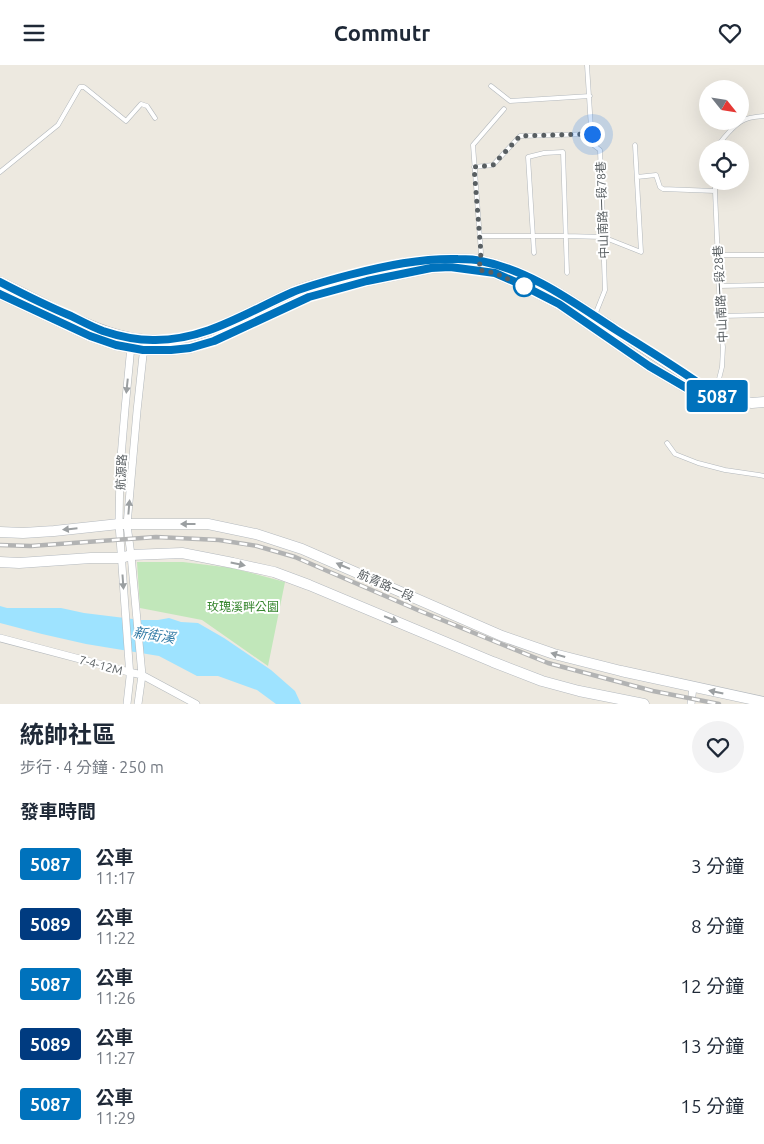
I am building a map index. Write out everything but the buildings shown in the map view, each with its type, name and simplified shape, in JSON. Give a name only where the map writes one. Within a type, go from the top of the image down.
[{"type":"street","points":[[0,282],[103,331],[132,343],[144,345],[151,341],[171,340],[212,330],[239,319],[292,292],[318,283],[370,270],[443,258],[512,269],[543,284],[595,316],[718,397]]},
{"type":"street","points":[[479,265],[559,304],[649,366],[702,397],[718,397],[752,403],[764,402]]},
{"type":"street","points":[[0,294],[90,336],[116,345],[132,343]]},
{"type":"street","name":"航源路","points":[[132,343],[120,469],[126,556],[136,607],[142,675]]},
{"type":"street","name":"航源路","points":[[123,525],[144,345]]},
{"type":"street","name":"航青路一段","points":[[0,532],[23,533],[123,525],[208,524],[256,534],[302,549],[502,635],[554,654],[621,671],[764,702]]},
{"type":"street","points":[[0,562],[20,563],[182,553],[274,572],[542,681],[579,691],[644,704]]},
{"type":"street","name":"航源路","points":[[126,556],[124,607],[130,672]]},
{"type":"street","name":"7-4-12M","points":[[0,638],[142,675],[196,704]]},
{"type":"street","points":[[127,704],[130,672]]},
{"type":"street","points":[[138,704],[142,675]]},
{"type":"street","points":[[691,704],[693,687]]},
{"type":"lane","name":"中山南路一段78巷","points":[[587,65],[592,144],[600,150],[605,290],[590,327]]},
{"type":"lane","points":[[492,86],[510,101],[590,96]]},
{"type":"lane","points":[[0,172],[58,125],[80,87],[84,87],[126,121],[142,104],[147,106],[155,118]]},
{"type":"lane","points":[[479,265],[481,253],[473,145],[504,109]]},
{"type":"lane","points":[[723,140],[742,121],[764,116]]},
{"type":"lane","points":[[474,167],[493,165],[520,136],[592,134]]},
{"type":"lane","points":[[480,236],[603,237],[641,252],[636,145]]},
{"type":"lane","points":[[534,253],[528,157],[544,153],[563,152],[566,273]]},
{"type":"lane","points":[[637,177],[656,175],[660,187],[663,189],[715,191]]},
{"type":"lane","name":"中山南路一段28巷","points":[[715,191],[723,347],[718,397]]},
{"type":"lane","points":[[718,255],[764,255]]},
{"type":"lane","points":[[719,286],[764,285]]},
{"type":"lane","points":[[721,316],[764,315]]},
{"type":"lane","points":[[666,443],[675,454],[698,463],[764,477]]},
{"type":"green space","name":"玫瑰溪畔公園","points":[[137,562],[183,562],[232,568],[285,582],[268,666],[202,620],[140,608]]},
{"type":"water","name":"新街溪","points":[[0,606],[7,608],[61,608],[84,613],[141,620],[169,618],[181,622],[198,623],[271,670],[295,691],[301,704],[276,704],[257,690],[218,676],[197,676],[159,656],[86,644],[0,623]]},
{"type":"railway","points":[[0,545],[31,546],[156,537],[219,540],[257,546],[295,557],[420,611],[548,663],[653,691],[719,704]]},
{"type":"bus line","name":"5087","points":[[0,282],[103,331],[151,341],[171,340],[212,330],[239,319],[292,292],[318,283],[370,270],[403,263],[443,258],[480,260],[512,269],[543,284],[718,397],[702,397],[649,366],[559,304],[535,291],[495,273],[479,270],[450,267],[431,268],[367,281],[309,297],[214,341],[190,348],[171,350],[143,350],[116,345],[90,336],[0,294]]},
{"type":"route","points":[[524,286],[495,273],[479,270],[481,253],[474,167],[493,165],[520,136],[592,134]]}]
